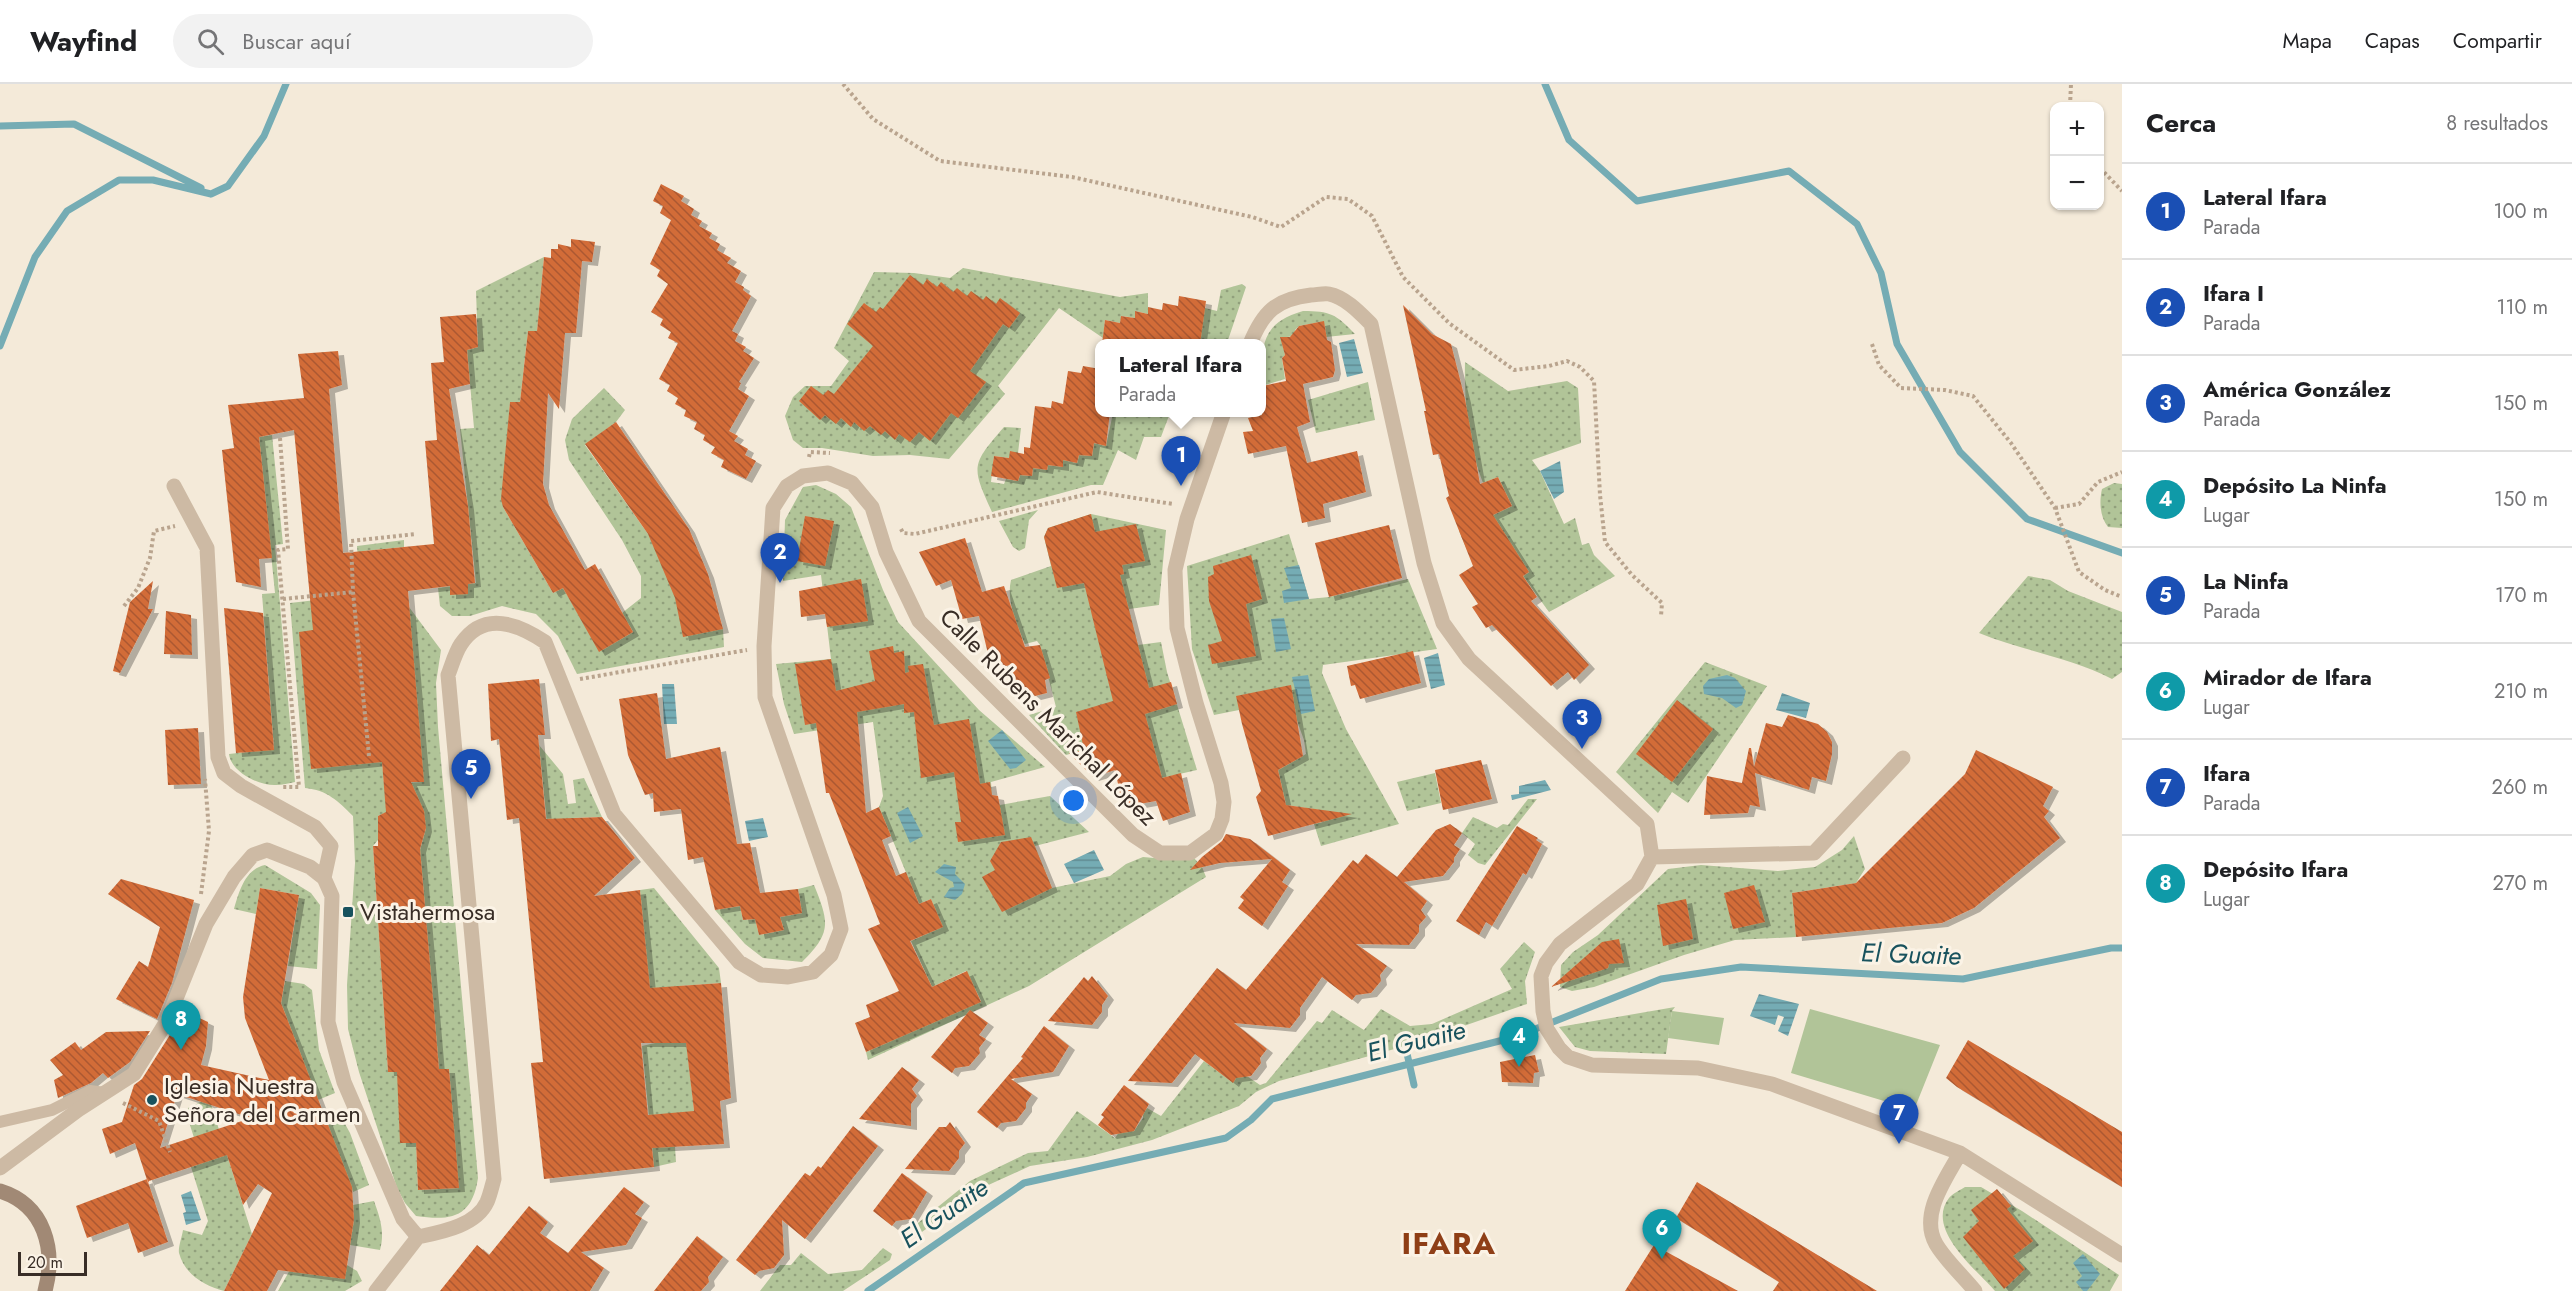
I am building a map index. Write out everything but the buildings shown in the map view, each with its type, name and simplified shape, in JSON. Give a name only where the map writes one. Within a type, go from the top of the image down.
[{"type":"main road","points":[[0,1191],[22,1201],[42,1224],[51,1253],[50,1273],[45,1291]]},
{"type":"street","points":[[1252,339],[1257,326],[1278,303],[1305,296],[1329,294],[1356,309],[1371,324],[1424,563],[1443,622],[1469,659],[1647,824],[1652,857],[1637,884],[1560,944],[1546,963],[1541,976],[1547,1029],[1552,1039],[1568,1057],[1592,1065],[1698,1068],[1772,1084],[1960,1153],[2122,1255]]},
{"type":"street","name":"Calle Rubens Marichal López","points":[[418,1237],[449,1230],[469,1220],[486,1204],[494,1179],[448,675],[461,643],[479,628],[499,621],[524,628],[545,642],[614,814],[739,962],[761,975],[796,975],[813,972],[831,955],[841,929],[834,895],[765,698],[764,646],[773,508],[787,486],[803,476],[828,473],[852,483],[872,507],[886,552],[919,621],[1133,835],[1160,853],[1190,853],[1216,834],[1222,819],[1224,802],[1221,783],[1196,703],[1177,628],[1175,570],[1191,507],[1222,417]]},
{"type":"street","points":[[174,486],[207,548],[218,757],[224,773],[241,786],[315,827],[331,846],[324,878]]},
{"type":"street","points":[[1652,857],[1814,853],[1904,758]]},
{"type":"street","points":[[0,1168],[69,1116],[134,1074],[167,1021],[206,924],[234,877],[253,855],[267,850],[285,855],[310,867],[324,878],[332,896],[328,1022],[344,1082],[403,1219],[418,1237],[376,1291]]},
{"type":"street","points":[[1960,1153],[1935,1201],[1930,1222],[1935,1243],[1975,1291]]},
{"type":"lane","points":[[0,1122],[52,1110],[90,1091],[107,1091]]},
{"type":"path","points":[[2070,102],[2071,84]]},
{"type":"path","points":[[2104,172],[2122,191]]},
{"type":"path","points":[[1872,344],[1879,365],[1901,388],[1945,390],[1973,396],[2011,443],[2055,508],[2079,572],[2105,590],[2122,597]]},
{"type":"path","points":[[279,807],[282,787],[299,786],[278,550],[288,549],[280,438]]},
{"type":"path","points":[[2055,508],[2079,504],[2098,482],[2122,472]]},
{"type":"path","points":[[986,517],[1097,492],[1191,507]]},
{"type":"path","points":[[124,606],[138,588],[150,558],[154,531],[194,522]]},
{"type":"path","points":[[369,756],[353,592],[351,541],[416,534]]},
{"type":"path","points":[[283,599],[353,592]]},
{"type":"path","points":[[561,682],[764,646]]},
{"type":"path","points":[[107,1091],[133,1110],[159,1121],[170,1152]]},
{"type":"green space","points":[[544,257],[537,331],[528,331],[520,402],[510,402],[503,507],[553,593],[563,588],[600,651],[633,632],[622,613],[641,598],[641,576],[622,540],[569,460],[565,440],[572,419],[604,388],[625,410],[616,422],[585,445],[648,534],[723,629],[724,647],[577,674],[558,636],[536,614],[502,606],[470,616],[452,616],[440,606],[438,588],[476,583],[460,429],[474,428],[467,350],[478,347],[476,291]]},
{"type":"green space","points":[[963,268],[1120,297],[1148,293],[1148,314],[1135,311],[1135,318],[1122,316],[1120,323],[1105,320],[1103,338],[1059,308],[998,386],[1005,394],[949,459],[910,455],[873,456],[822,448],[803,448],[793,440],[785,416],[793,397],[805,386],[831,386],[849,361],[834,348],[874,272],[914,273],[950,278]]},
{"type":"green space","points":[[1242,284],[1246,287],[1228,339],[1185,339],[1205,308],[1217,311],[1221,290]]},
{"type":"green space","points":[[1303,311],[1326,313],[1343,322],[1355,334],[1326,337],[1325,326],[1320,322],[1299,326],[1295,330],[1297,336],[1287,337],[1282,342],[1285,355],[1282,358],[1285,379],[1266,385],[1266,339],[1278,323]]},
{"type":"green space","points":[[1465,362],[1508,391],[1567,381],[1578,388],[1581,443],[1532,460],[1540,471],[1564,524],[1575,518],[1582,545],[1589,543],[1594,555],[1615,576],[1549,612],[1523,576],[1529,572],[1467,550],[1459,531],[1512,506],[1498,477],[1483,483],[1478,469],[1468,423]]},
{"type":"green space","points":[[1368,382],[1375,420],[1316,433],[1308,400]]},
{"type":"green space","points":[[1112,417],[1168,417],[1161,437],[1144,437],[1136,460],[1118,450],[1103,485],[1091,485],[992,512],[980,485],[978,466],[980,458],[1004,427],[1021,428],[1018,453],[1009,458],[994,456],[991,482],[1004,484],[1006,479],[1018,481],[1020,475],[1032,476],[1033,468],[1047,470],[1048,465],[1063,467],[1063,460],[1077,463],[1079,455],[1092,456],[1094,443],[1106,446]]},
{"type":"green space","points":[[272,435],[283,544],[275,545],[295,782],[276,785],[269,785],[247,777],[235,767],[229,754],[274,749],[262,594],[275,593],[259,437]]},
{"type":"green space","points":[[2114,483],[2122,484],[2122,528],[2108,527],[2101,509],[2102,489]]},
{"type":"green space","points":[[816,485],[836,494],[851,507],[898,622],[979,710],[1045,767],[991,782],[992,795],[1000,805],[1050,796],[1089,832],[1035,846],[1052,888],[1110,876],[1126,864],[1143,857],[1194,858],[1202,867],[1206,877],[1029,986],[868,1060],[866,1052],[981,1001],[966,971],[932,987],[911,941],[942,927],[931,899],[919,904],[879,807],[883,796],[873,722],[794,734],[784,704],[776,664],[831,659],[821,575],[783,581],[785,520],[803,487]]},
{"type":"green space","points":[[1038,510],[1029,520],[1025,548],[1019,551],[1013,547],[999,521]]},
{"type":"green space","points":[[1091,514],[1166,530],[1159,605],[1129,609],[1138,645],[1161,642],[1167,672],[1197,770],[1162,778],[1101,745],[1066,755],[1029,715],[1056,707],[1040,645],[1037,641],[1025,644],[1016,621],[1011,605],[1011,580],[1051,566],[1044,537],[1048,528]]},
{"type":"green space","points":[[1289,534],[1309,599],[1329,597],[1408,579],[1437,649],[1323,665],[1322,673],[1346,729],[1399,824],[1321,846],[1314,824],[1323,822],[1320,810],[1286,805],[1278,770],[1306,754],[1297,721],[1239,710],[1214,715],[1192,649],[1187,566]]},
{"type":"green space","points":[[404,540],[404,547],[363,551],[384,784],[423,782],[409,607],[441,650],[436,683],[438,727],[478,1178],[471,1202],[458,1214],[449,1217],[416,1216],[405,1203],[397,1188],[359,1072],[348,1029],[347,985],[355,863],[353,816],[326,794],[305,788],[290,603],[351,596],[374,762],[357,546]],"holes":[[[404,805],[426,828],[420,850],[439,1069],[449,1069],[458,1188],[418,1190],[416,1143],[397,1072],[388,1072],[373,846],[378,840],[378,816]]]},
{"type":"green space","points":[[2028,576],[2050,580],[2068,591],[2122,612],[2122,672],[2112,679],[2080,665],[1979,633]]},
{"type":"green space","points":[[1705,662],[1767,686],[1688,803],[1672,792],[1658,813],[1616,772]]},
{"type":"green space","points":[[539,745],[563,774],[568,804],[576,803],[573,780],[584,778],[602,817],[572,818],[615,1171],[583,1175]]},
{"type":"green space","points":[[1435,773],[1441,803],[1407,811],[1397,782]]},
{"type":"green space","points":[[1528,799],[1537,799],[1485,865],[1478,863],[1468,855],[1475,844],[1462,833],[1473,817],[1497,828],[1503,824],[1508,825]]},
{"type":"green space","points":[[1854,836],[1865,869],[1856,883],[1792,893],[1796,937],[1735,940],[1684,955],[1594,987],[1572,991],[1560,987],[1561,965],[1573,952],[1598,935],[1668,869],[1701,865],[1778,871],[1815,867],[1842,850]]},
{"type":"green space","points":[[265,865],[311,893],[320,905],[317,969],[288,966],[299,895],[260,888],[256,914],[234,909],[248,876],[258,867]]},
{"type":"green space","points":[[814,885],[823,909],[825,926],[819,943],[802,962],[763,958],[745,944],[715,910],[740,906],[743,920],[755,919],[759,935],[784,930],[780,917],[802,913],[798,889]]},
{"type":"green space","points":[[654,888],[719,968],[721,983],[680,986],[694,1111],[675,1147],[676,1162],[654,1167],[642,1046],[655,1043],[640,890]]},
{"type":"green space","points":[[1524,942],[1535,952],[1525,981],[1527,1004],[1409,1045],[1279,1081],[1256,1092],[1239,1106],[1152,1140],[1087,1157],[1030,1166],[984,1187],[915,1237],[908,1231],[970,1181],[1028,1153],[1048,1151],[1077,1111],[1115,1138],[1123,1127],[1134,1131],[1147,1108],[1161,1116],[1204,1061],[1232,1082],[1241,1072],[1260,1085],[1266,1083],[1317,1021],[1322,1023],[1332,1010],[1364,1030],[1381,1009],[1410,1026],[1432,1024],[1512,989],[1500,969]]},
{"type":"green space","points":[[285,981],[304,984],[312,990],[319,1050],[335,1093],[318,1100],[281,1003]]},
{"type":"green space","points":[[1675,1007],[1672,1011],[1666,1054],[1590,1051],[1575,1047],[1559,1027]]},
{"type":"green space","points":[[1810,1009],[1940,1045],[1914,1110],[1791,1073]]},
{"type":"green space","points":[[1672,1011],[1724,1018],[1719,1045],[1668,1038]]},
{"type":"green space","points":[[209,1098],[252,1234],[224,1291],[210,1286],[191,1273],[179,1253],[183,1230],[202,1235],[208,1221],[191,1167],[202,1163],[189,1122],[188,1108]]},
{"type":"green space","points":[[339,1113],[350,1133],[369,1185],[353,1192],[325,1118]]},
{"type":"green space","points":[[1965,1187],[1981,1187],[2022,1211],[2119,1275],[2110,1291],[1995,1291],[1956,1248],[1943,1223],[1943,1210],[1949,1198]]},
{"type":"green space","points":[[374,1201],[382,1231],[380,1250],[350,1245],[354,1219],[353,1205]]},
{"type":"green space","points":[[883,1248],[892,1254],[890,1260],[843,1291],[760,1291],[780,1265],[791,1265],[801,1253],[828,1274],[862,1270]]},
{"type":"green space","points":[[347,1265],[357,1271],[362,1281],[345,1291],[278,1291],[291,1268]]},
{"type":"water","points":[[1354,339],[1363,373],[1347,377],[1339,343]]},
{"type":"water","points":[[1560,461],[1564,492],[1554,499],[1540,471]]},
{"type":"water","points":[[1299,565],[1309,599],[1284,603],[1282,591],[1291,588],[1284,568]]},
{"type":"water","points":[[1284,618],[1291,649],[1276,652],[1271,619]]},
{"type":"water","points":[[1438,653],[1445,685],[1431,689],[1424,658]]},
{"type":"water","points":[[1308,675],[1315,711],[1301,714],[1292,677]]},
{"type":"water","points":[[1727,675],[1735,678],[1746,691],[1742,705],[1736,708],[1722,698],[1704,694],[1703,686],[1709,679]]},
{"type":"water","points":[[662,684],[674,684],[677,724],[664,724]]},
{"type":"water","points":[[1782,693],[1810,703],[1806,718],[1776,710]]},
{"type":"water","points":[[1002,730],[1026,760],[1016,768],[1010,769],[988,741]]},
{"type":"water","points":[[1545,780],[1551,790],[1512,800],[1511,795],[1519,794],[1519,786]]},
{"type":"water","points":[[908,807],[923,836],[910,843],[897,813]]},
{"type":"water","points":[[763,818],[768,837],[749,841],[745,821]]},
{"type":"water","points":[[1094,850],[1104,870],[1074,883],[1064,864]]},
{"type":"water","points":[[944,864],[956,867],[955,874],[965,884],[962,894],[955,900],[944,897],[950,888],[954,887],[953,882],[935,872]]},
{"type":"water","points":[[1759,994],[1799,1004],[1788,1036],[1778,1031],[1784,1017],[1778,1015],[1775,1025],[1750,1016]]},
{"type":"water","points":[[191,1191],[201,1220],[186,1225],[183,1213],[186,1212],[181,1195]]},
{"type":"water","points":[[2083,1254],[2100,1274],[2087,1291],[2083,1291],[2076,1282],[2082,1276],[2073,1263]]},
{"type":"waterway","points":[[211,194],[228,186],[264,136],[286,84]]},
{"type":"waterway","points":[[1545,84],[1569,140],[1637,201],[1789,171],[1857,224],[1881,273],[1897,344],[1960,452],[2027,519],[2122,553]]},
{"type":"waterway","points":[[0,126],[74,124],[201,188]]},
{"type":"waterway","points":[[0,346],[35,257],[67,211],[119,180],[153,180],[211,194]]},
{"type":"waterway","name":"El Guaite","points":[[868,1291],[1024,1183],[1226,1138],[1251,1120],[1272,1099],[1515,1037],[1661,979],[1741,967],[1963,979],[2111,948],[2122,948]]},
{"type":"waterway","name":"El Guaite","points":[[1406,1049],[1414,1085]]},
{"type":"place","name":"Lateral Ifara","points":[[1181,486]]},
{"type":"place","name":"Ifara I","points":[[780,583]]},
{"type":"place","name":"América González","points":[[1582,749]]},
{"type":"place","name":"La Ninfa","points":[[471,799]]},
{"type":"place","name":"Vistahermosa","points":[[348,912]]},
{"type":"place","name":"Depósito Ifara","points":[[181,1050]]},
{"type":"place","name":"Depósito La Ninfa","points":[[1519,1067]]},
{"type":"place","name":"Iglesia Nuestra Señora del Carmen","points":[[152,1100]]},
{"type":"place","name":"Ifara","points":[[1899,1144]]},
{"type":"place","name":"Mirador de Ifara","points":[[1662,1259]]},
{"type":"district","name":"IFARA","points":[[1449,1244]]}]
